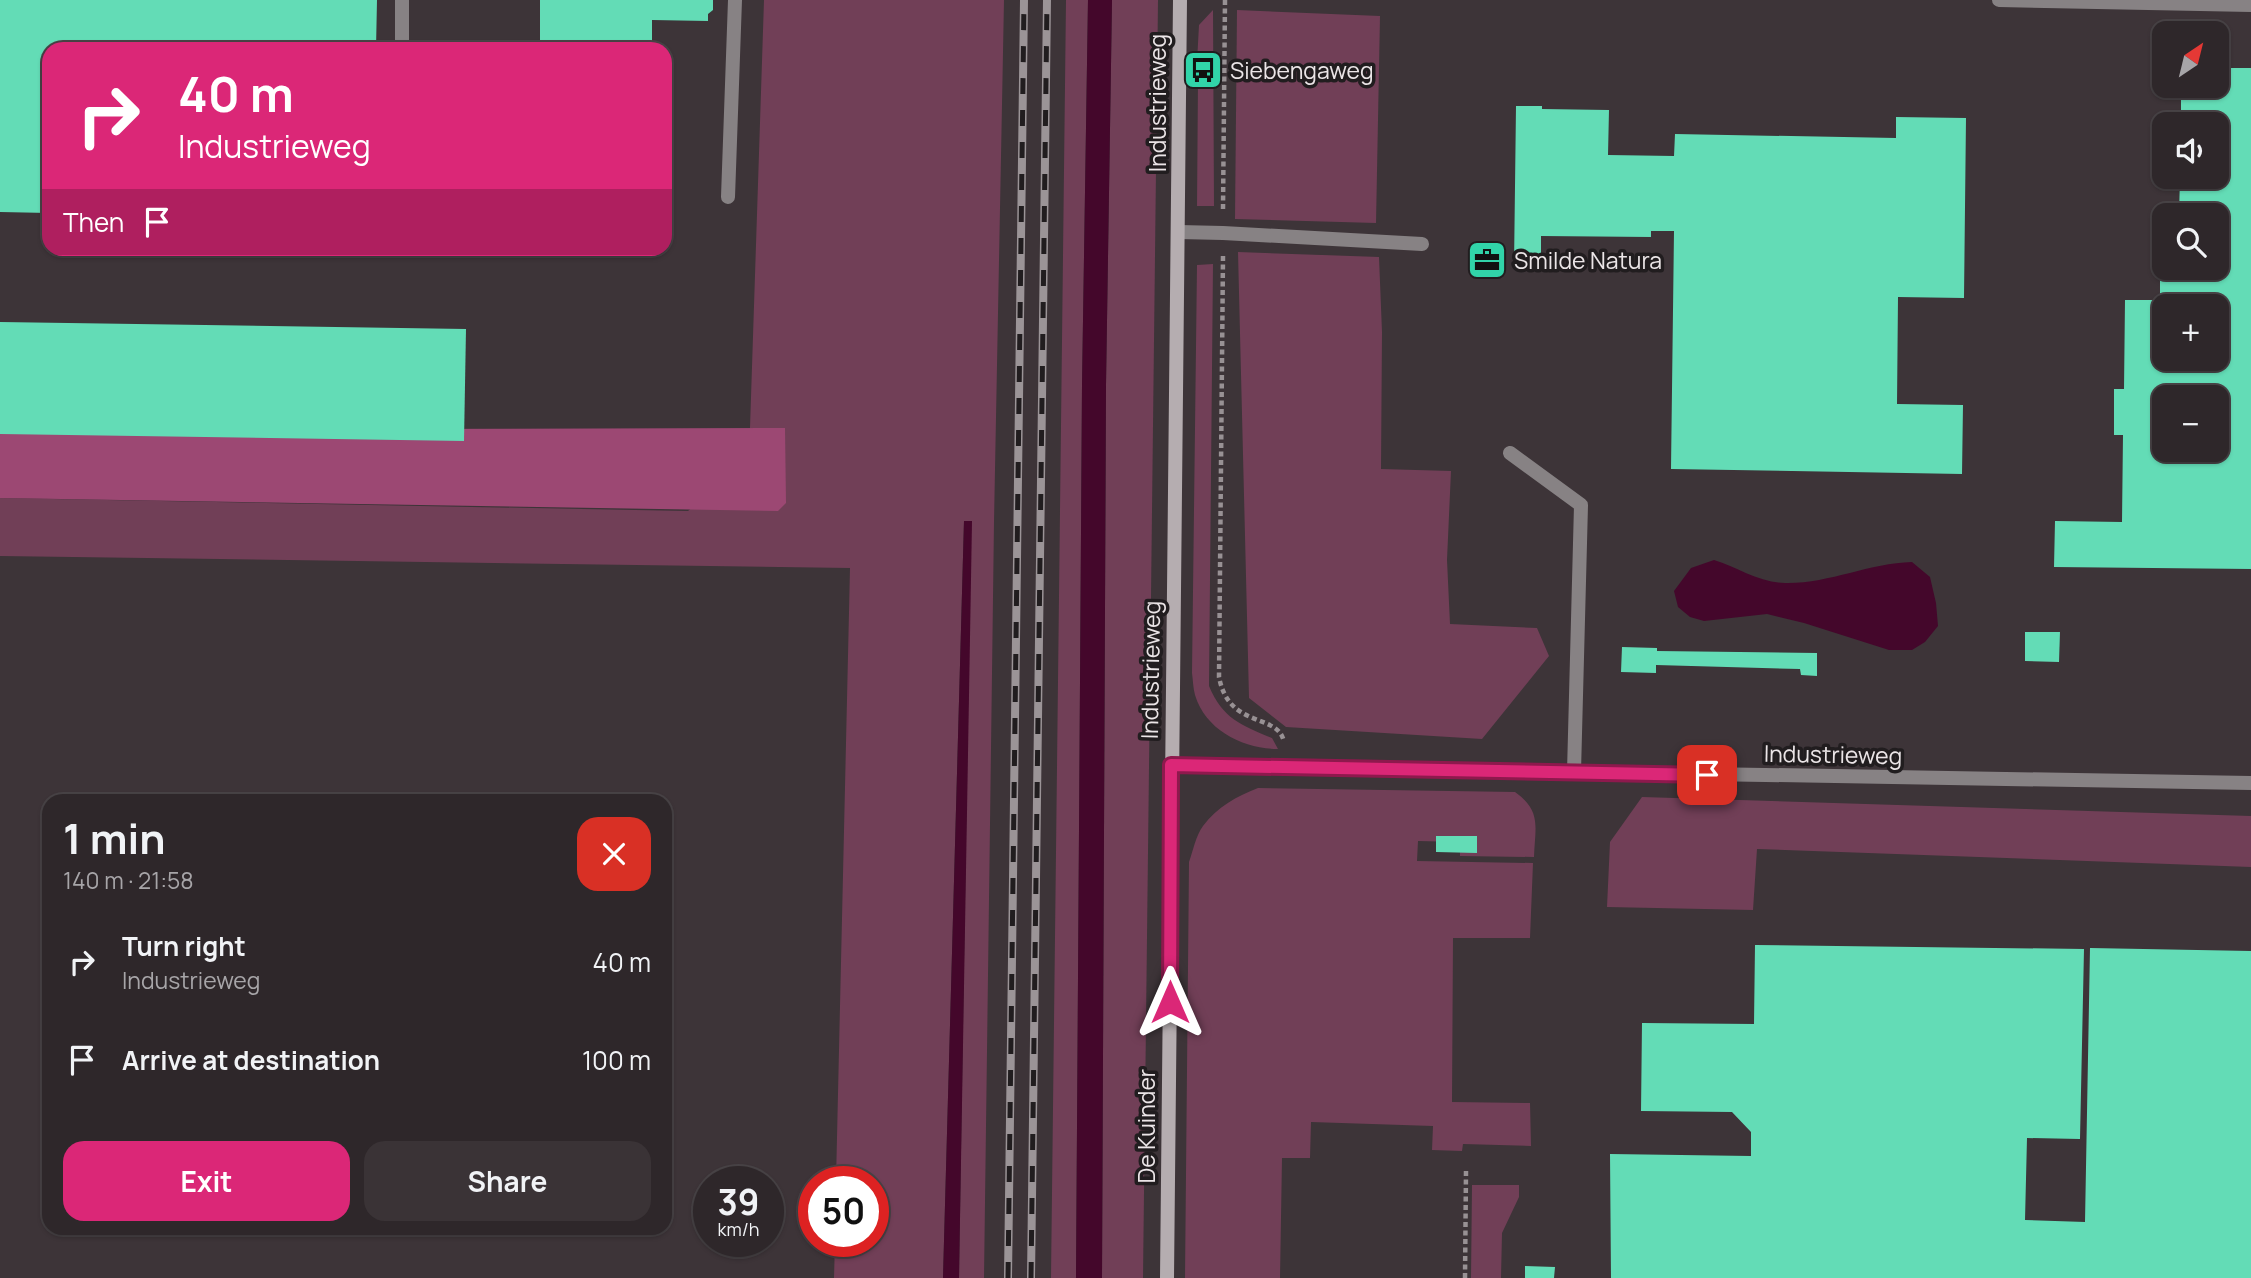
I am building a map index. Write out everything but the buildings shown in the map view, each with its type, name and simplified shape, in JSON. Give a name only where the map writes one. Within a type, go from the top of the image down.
[{"type":"main road","name":"Industrieweg","points":[[1171,765],[1181,0]]},
{"type":"main road","name":"De Kuinder","points":[[1167,1278],[1171,765]]},
{"type":"street","points":[[402,0],[402,42]]},
{"type":"street","points":[[728,197],[735,0]]},
{"type":"street","points":[[1999,0],[2251,5]]},
{"type":"street","points":[[1179,232],[1422,244]]},
{"type":"street","points":[[1510,453],[1581,505],[1574,772]]},
{"type":"street","name":"Industrieweg","points":[[1171,765],[2251,783]]},
{"type":"path","points":[[1225,0],[1219,677],[1221,688],[1234,708],[1252,720],[1268,723],[1278,730],[1283,736],[1285,750]]},
{"type":"path","points":[[1465,1278],[1466,1171]]},
{"type":"shaded area","points":[[764,0],[1004,0],[984,1278],[959,1278],[971,521],[964,521],[943,1278],[834,1278],[835,1257],[889,1257],[889,1166],[836,1166],[850,568],[0,556],[0,498],[688,511],[785,428],[750,428]]},
{"type":"shaded area","points":[[1066,0],[1088,0],[1082,386],[1076,1278],[1051,1278]]},
{"type":"shaded area","points":[[1088,0],[1112,0],[1106,385],[1102,1278],[1076,1278],[1082,386]]},
{"type":"shaded area","points":[[1112,0],[1158,0],[1143,1278],[1102,1278],[1106,385]]},
{"type":"shaded area","points":[[1213,10],[1214,206],[1197,206],[1198,80],[1205,78],[1204,62],[1197,62],[1199,25]]},
{"type":"shaded area","points":[[1237,10],[1380,16],[1376,223],[1235,219]]},
{"type":"shaded area","points":[[1238,252],[1379,257],[1382,332],[1381,469],[1451,471],[1447,560],[1450,624],[1537,628],[1549,656],[1482,739],[1286,727],[1249,698]]},
{"type":"shaded area","points":[[1213,264],[1209,686],[1227,714],[1242,725],[1272,738],[1278,749],[1252,746],[1217,728],[1200,708],[1193,687],[1197,265]]},
{"type":"shaded area","points":[[785,428],[786,503],[778,511],[0,498],[0,430]]},
{"type":"shaded area","points":[[964,521],[972,521],[959,1278],[943,1278]]},
{"type":"shaded area","points":[[1714,560],[1758,578],[1785,583],[1817,580],[1912,562],[1930,577],[1938,626],[1925,642],[1912,650],[1889,650],[1767,614],[1704,621],[1690,617],[1678,607],[1674,591],[1691,568]]},
{"type":"shaded area","points":[[1258,788],[1515,792],[1524,799],[1535,820],[1534,857],[1460,856],[1460,842],[1418,841],[1417,861],[1533,863],[1530,938],[1453,938],[1452,1102],[1530,1103],[1531,1146],[1463,1144],[1462,1151],[1432,1150],[1433,1126],[1311,1122],[1310,1158],[1282,1158],[1280,1278],[1185,1278],[1189,862],[1198,834],[1209,819],[1228,803]]},
{"type":"shaded area","points":[[1642,797],[2251,816],[2251,867],[1757,849],[1753,910],[1607,907],[1610,842]]},
{"type":"shaded area","points":[[1472,1185],[1519,1185],[1519,1197],[1502,1233],[1501,1278],[1471,1278]]},
{"type":"railway","points":[[1008,1278],[1024,0]]},
{"type":"railway","points":[[1031,1278],[1047,0]]},
{"type":"place","name":"Siebengaweg","points":[[1203,70]]},
{"type":"place","name":"Smilde Natura","points":[[1487,260]]},
{"type":"route","points":[[1170,1002],[1171,765],[1707,775]]}]
